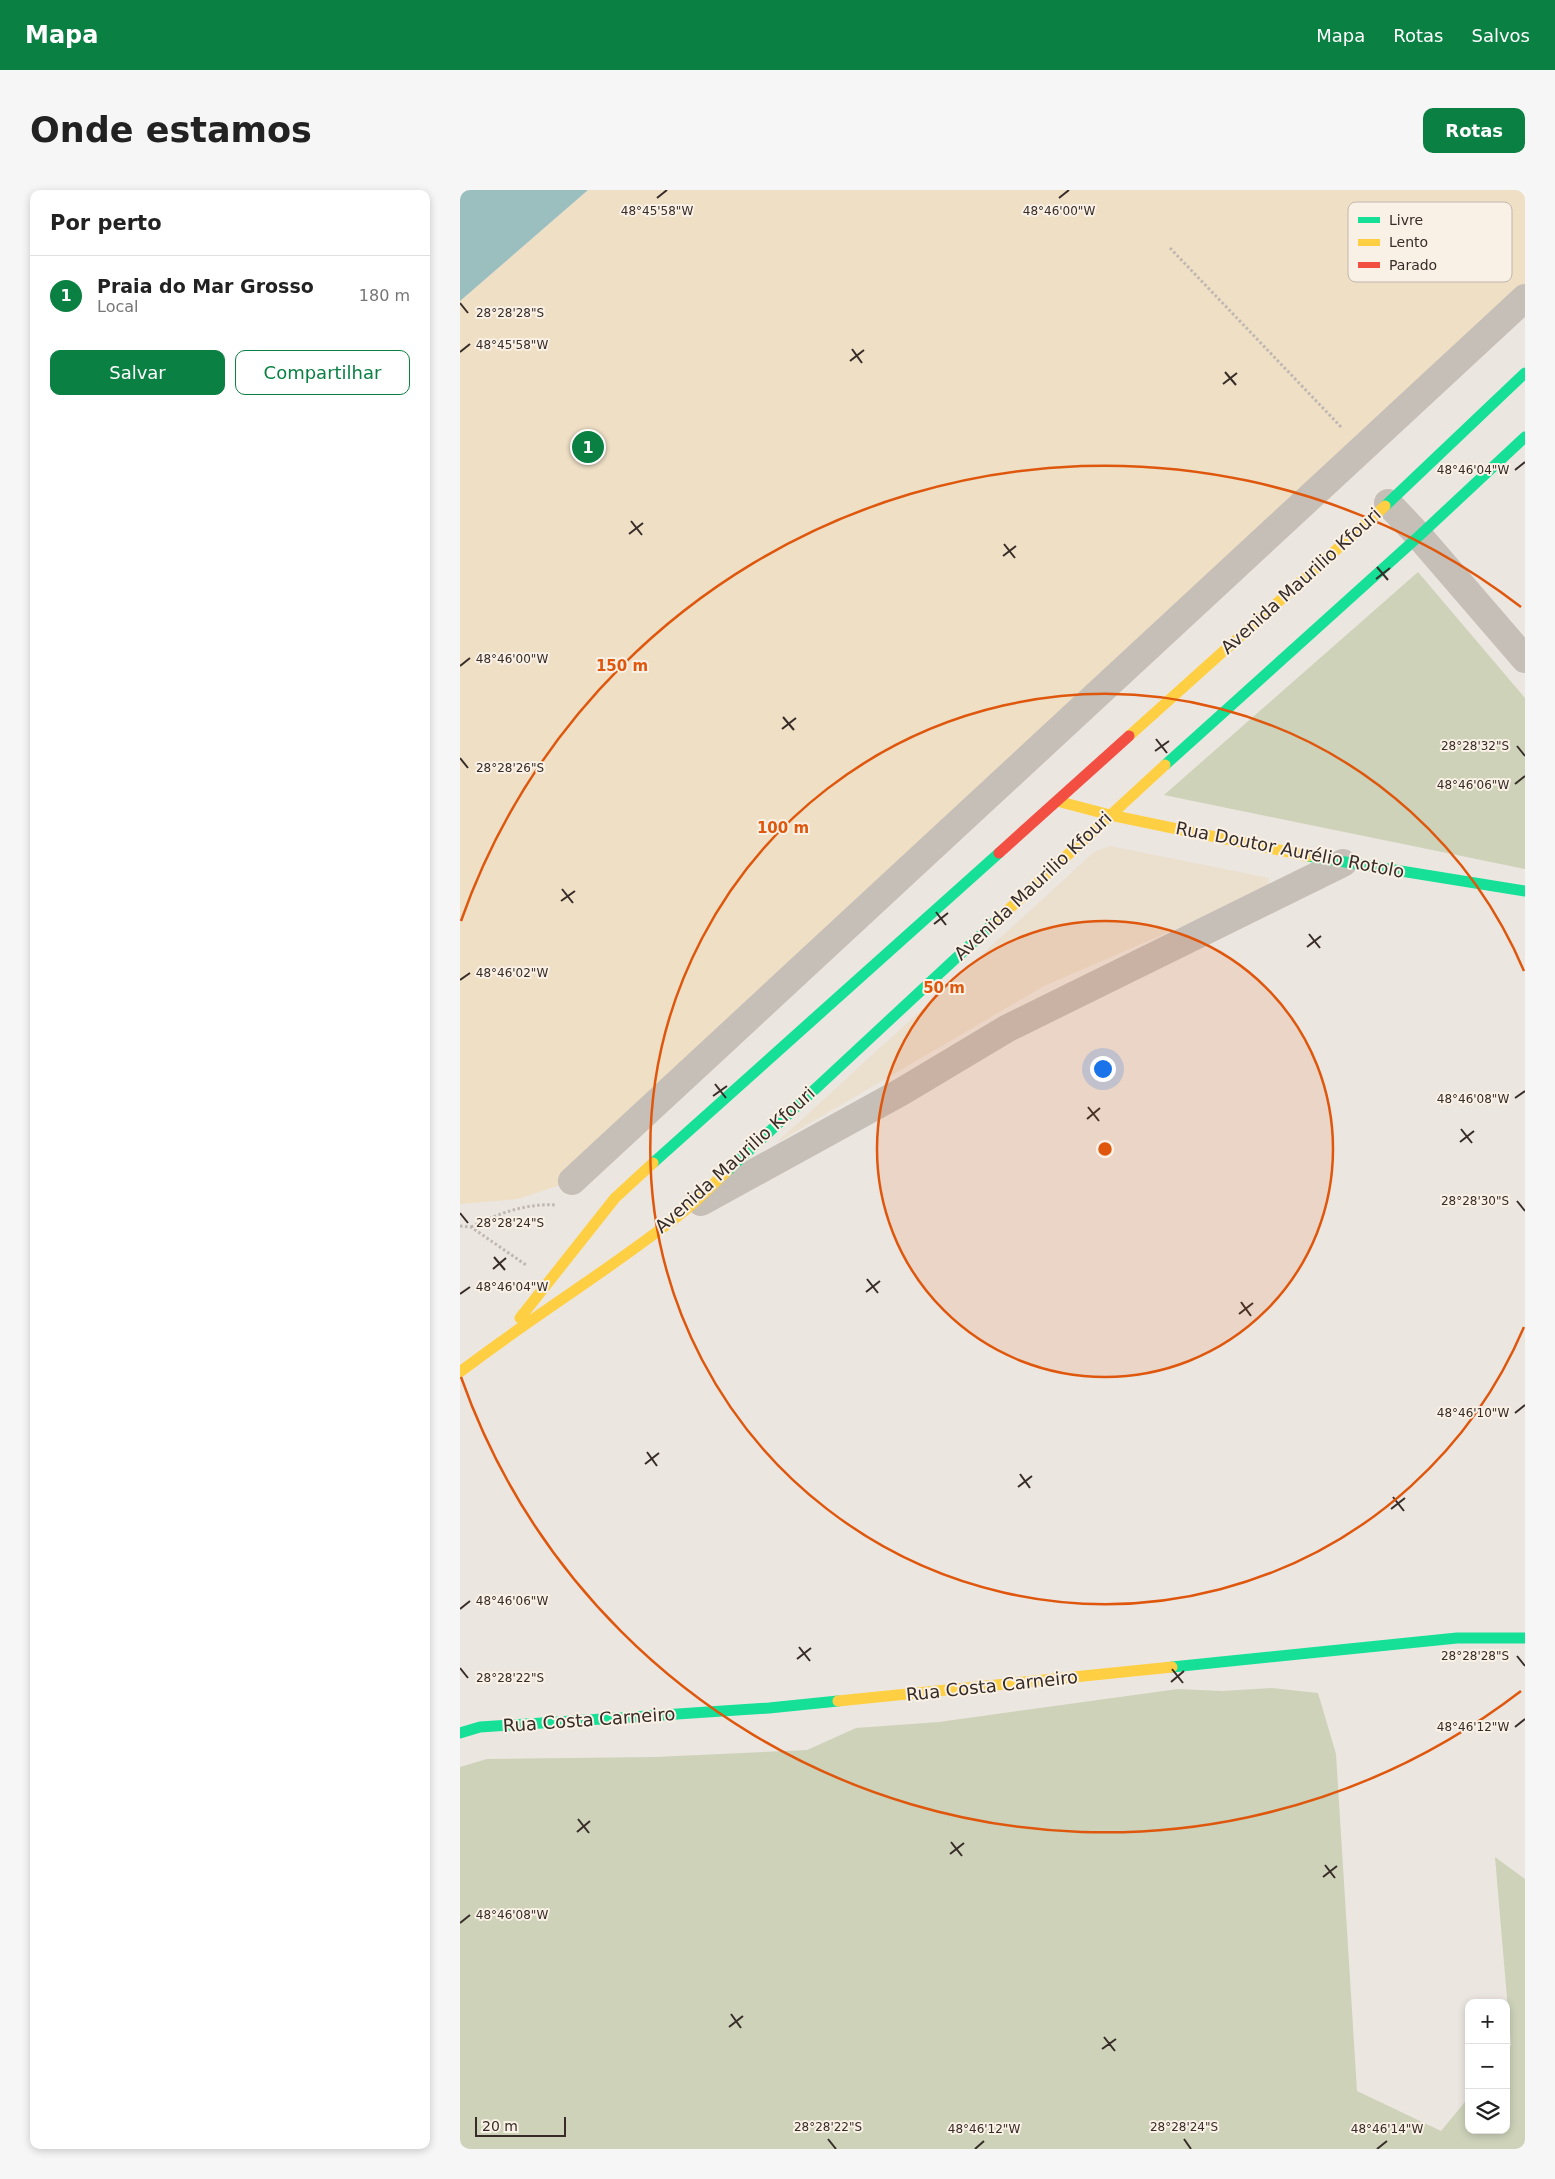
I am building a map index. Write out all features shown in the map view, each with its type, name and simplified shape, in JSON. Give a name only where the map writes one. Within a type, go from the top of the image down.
[{"type":"street","points":[[572,1181],[1525,298]]},
{"type":"street","name":"Avenida Maurilio Kfouri","points":[[504,1339],[614,1198],[1388,502],[1525,373]]},
{"type":"street","name":"Avenida Maurilio Kfouri","points":[[504,1339],[591,1280],[684,1211],[1110,814],[1419,536],[1525,437]]},
{"type":"street","points":[[1388,502],[1525,660]]},
{"type":"street","name":"Rua Doutor Aurélio Rotolo","points":[[1056,801],[1343,864],[1525,891]]},
{"type":"street","points":[[684,1211],[901,1092],[1008,1028],[1343,864]]},
{"type":"street","points":[[460,1372],[504,1339]]},
{"type":"street","name":"Rua Costa Carneiro","points":[[460,1733],[480,1727],[769,1708],[1457,1638],[1525,1638]]},
{"type":"path","points":[[1170,248],[1362,449]]},
{"type":"path","points":[[460,1226],[471,1226],[496,1215],[540,1204],[559,1206]]},
{"type":"path","points":[[471,1226],[550,1280]]},
{"type":"green space","points":[[1418,572],[1525,698],[1525,869],[1164,795]]},
{"type":"green space","points":[[1272,1688],[1318,1693],[1336,1754],[1357,2091],[1441,2131],[1465,2102],[1465,2134],[1510,2134],[1510,1999],[1507,1999],[1495,1857],[1525,1879],[1525,2149],[460,2149],[460,1767],[487,1759],[655,1757],[807,1750],[856,1728],[939,1722],[1178,1689],[1222,1691]]},
{"type":"sand","points":[[588,190],[1525,190],[1525,298],[572,1181],[518,1199],[460,1204],[460,301]]},
{"type":"shaded area","points":[[1110,846],[1269,878],[1268,889],[1044,986],[776,1143],[1094,852]]},
{"type":"water","points":[[460,190],[588,190],[460,301]]},
{"type":"traffic: fast","points":[[1385,506],[1525,373]]},
{"type":"traffic: fast","points":[[1165,765],[1419,536],[1525,437]]},
{"type":"traffic: fast","points":[[653,1163],[999,853]]},
{"type":"traffic: fast","points":[[1308,856],[1525,891]]},
{"type":"traffic: fast","points":[[727,1171],[997,920]]},
{"type":"traffic: fast","points":[[1172,1667],[1457,1638],[1525,1638]]},
{"type":"traffic: fast","points":[[460,1733],[480,1727],[769,1708],[838,1701]]},
{"type":"traffic: slow","points":[[1129,736],[1385,506]]},
{"type":"traffic: slow","points":[[997,920],[1165,765]]},
{"type":"traffic: slow","points":[[1057,801],[1110,815],[1308,856]]},
{"type":"traffic: slow","points":[[520,1318],[615,1198],[653,1163]]},
{"type":"traffic: slow","points":[[460,1372],[656,1233],[689,1207],[727,1171]]},
{"type":"traffic: slow","points":[[838,1701],[1172,1667]]},
{"type":"traffic: jam","points":[[999,853],[1129,736]]},
{"type":"place","name":"Praia do Mar Grosso","points":[[588,447]]}]
